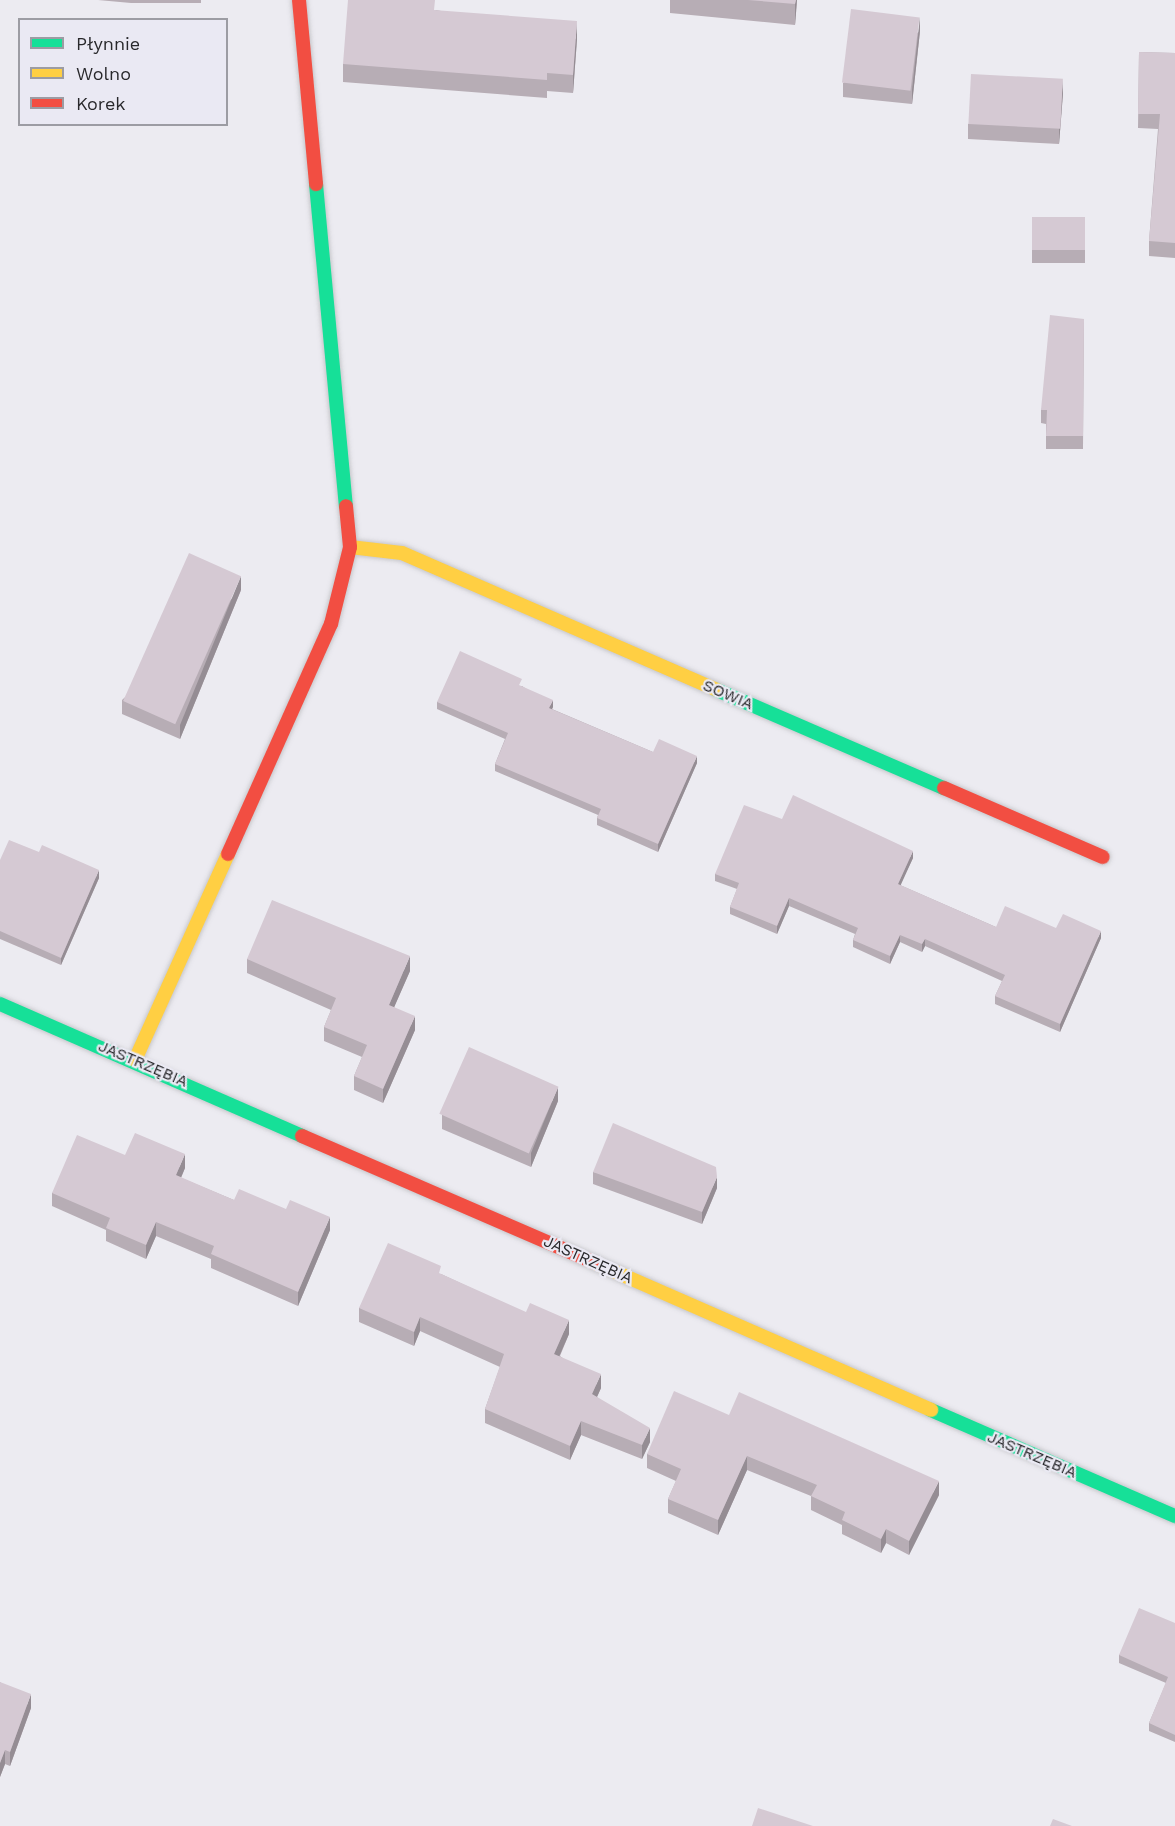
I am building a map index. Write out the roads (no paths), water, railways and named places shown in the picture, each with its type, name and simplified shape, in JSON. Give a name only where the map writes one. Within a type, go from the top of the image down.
[{"type":"street","points":[[135,1060],[332,624],[350,547],[299,0]]},
{"type":"street","name":"SOWIA","points":[[350,547],[402,553],[1103,857]]},
{"type":"street","name":"JASTRZĘBIA","points":[[0,1004],[135,1060],[1175,1516]]}]
